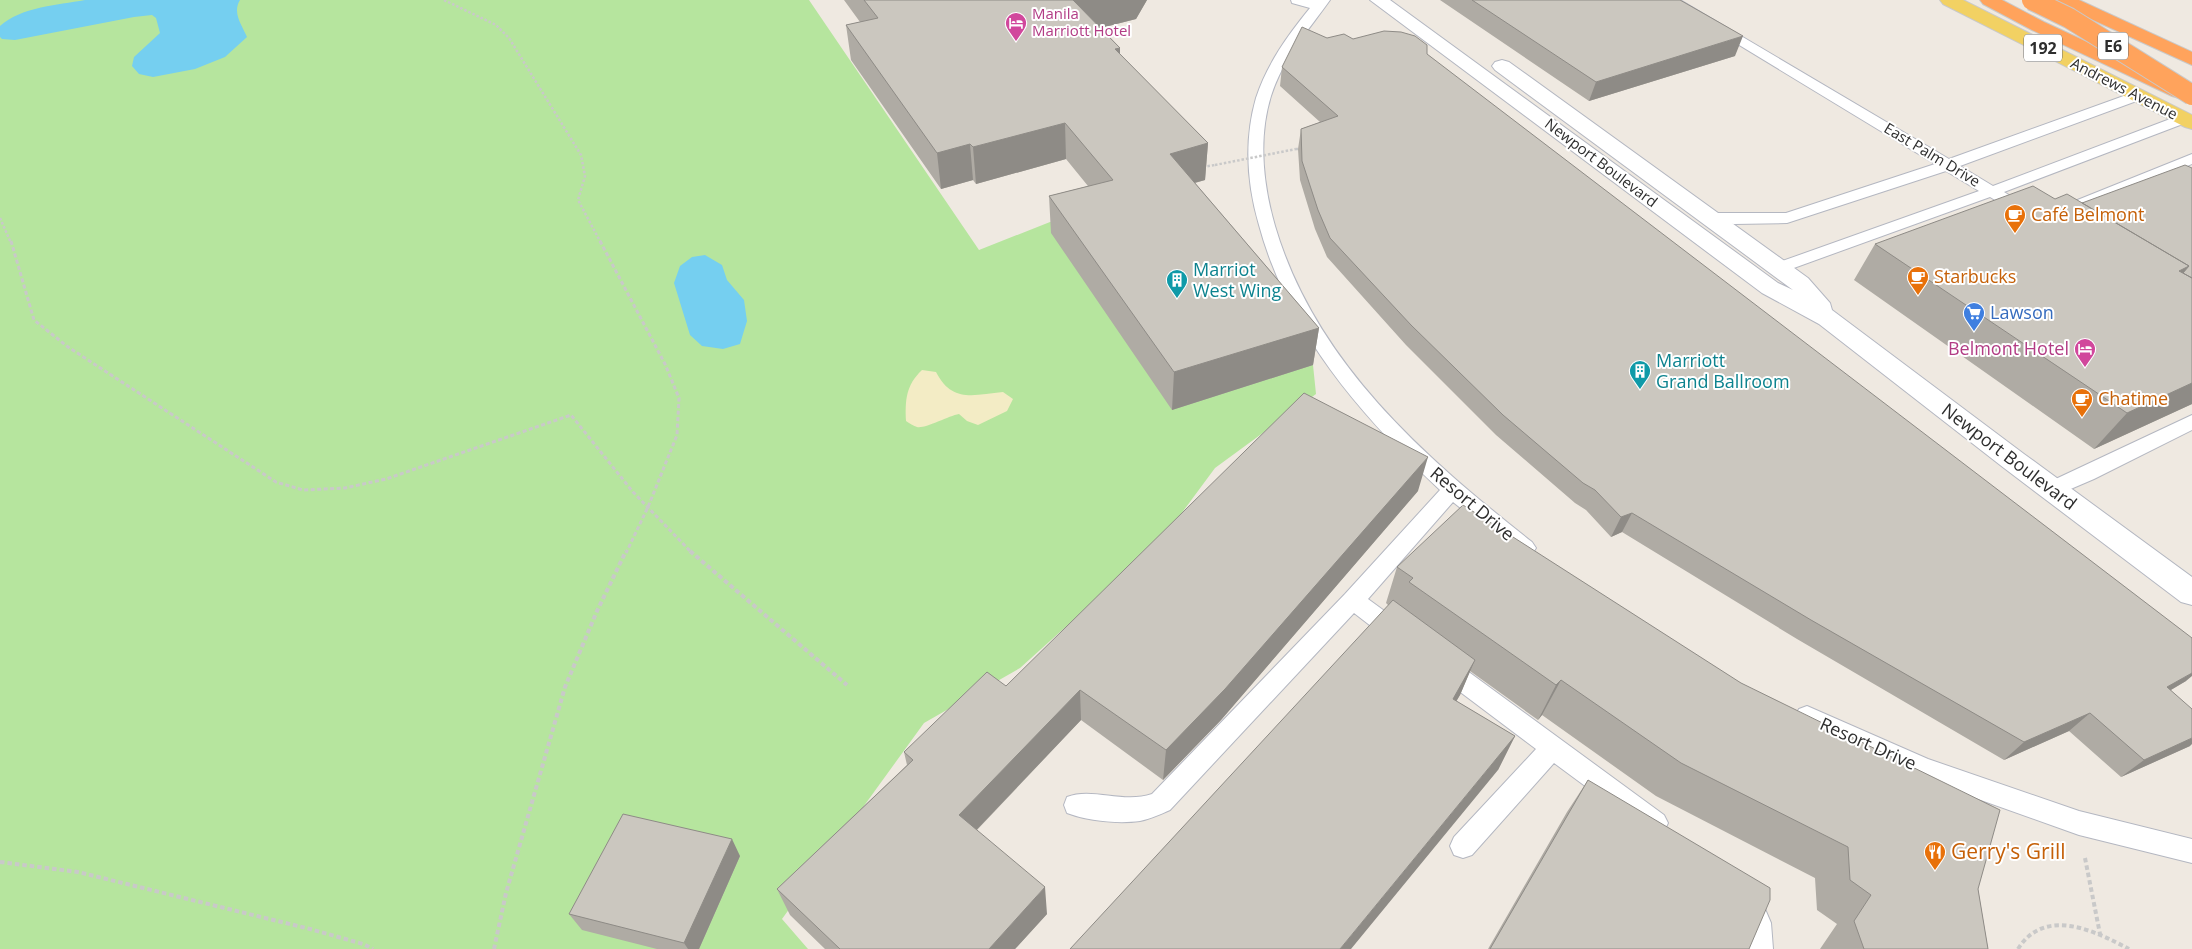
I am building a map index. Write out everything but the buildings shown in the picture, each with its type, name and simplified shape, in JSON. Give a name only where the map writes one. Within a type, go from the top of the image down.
[{"type":"highway","points":[[1989,0],[2142,76],[2192,96]]},
{"type":"highway","points":[[2006,0],[2122,56],[2192,86]]},
{"type":"highway","name":"E6","points":[[2032,0],[2069,18],[2192,96]]},
{"type":"highway","name":"E6","points":[[2064,0],[2192,58]]},
{"type":"main road","name":"Andrews Avenue","points":[[1949,0],[2187,121]]},
{"type":"main road","points":[[2071,0],[2192,58]]},
{"type":"street","name":"Newport Boulevard","points":[[1379,0],[1770,288],[1828,318],[2192,593]]},
{"type":"street","name":"Newport Boulevard","points":[[1410,0],[1800,283],[1828,318]]},
{"type":"lane","points":[[1297,0],[1321,3]]},
{"type":"lane","name":"East Palm Drive","points":[[1671,0],[2040,220]]},
{"type":"lane","name":"Resort Drive","points":[[1321,3],[1295,38],[1272,75],[1258,120],[1256,171],[1269,240],[1288,285],[1314,332],[1350,383],[1396,435],[1452,489],[1542,561]]},
{"type":"lane","points":[[1711,218],[1787,218],[1948,165],[2137,96]]},
{"type":"lane","points":[[1780,268],[2187,121]]},
{"type":"lane","points":[[2058,213],[2192,159]]},
{"type":"lane","points":[[2052,489],[2087,474],[2192,422]]},
{"type":"lane","points":[[1076,805],[1122,810],[1142,809],[1160,802],[1353,600],[1452,489]]},
{"type":"lane","points":[[1353,600],[1669,833]]},
{"type":"lane","name":"Resort Drive","points":[[1788,708],[1922,768],[2079,823],[2192,851]]},
{"type":"lane","points":[[1464,846],[1553,747]]},
{"type":"lane","points":[[1739,887],[1746,894],[1758,923],[1759,949]]},
{"type":"path","points":[[444,0],[496,24],[509,38],[581,155],[585,176],[578,200],[665,364],[679,398],[677,435],[648,507],[597,611],[565,687],[506,893],[494,949]]},
{"type":"path","points":[[1201,167],[1298,148]]},
{"type":"path","points":[[0,218],[8,233],[34,320],[68,347],[276,482],[303,490],[345,488],[386,479],[571,415],[648,507],[685,547],[847,685]]},
{"type":"path","points":[[2079,823],[2100,934]]},
{"type":"path","points":[[0,862],[78,872],[310,929],[363,944],[373,949]]},
{"type":"path","points":[[2018,949],[2030,935],[2048,927],[2073,927],[2100,934],[2129,949]]},
{"type":"green space","points":[[0,0],[809,0],[979,250],[1050,222],[1118,215],[1265,313],[1313,365],[1316,394],[1215,468],[1161,541],[1020,668],[924,723],[782,919],[808,949],[0,949]]},
{"type":"sand","points":[[922,370],[936,372],[942,382],[956,393],[973,395],[1003,392],[1013,399],[1007,411],[978,425],[967,421],[959,414],[917,427],[906,421],[906,400],[913,381]]},
{"type":"water","points":[[85,0],[240,0],[237,14],[247,37],[225,57],[195,69],[153,77],[139,74],[132,66],[134,57],[160,33],[156,18],[152,15],[15,40],[2,39],[0,37],[0,26],[18,15],[40,8]]},
{"type":"water","points":[[705,255],[722,265],[727,280],[744,300],[747,321],[740,344],[723,349],[702,346],[690,335],[674,283],[680,266],[692,257]]},
{"type":"place","name":"Manila Marriott Hotel","points":[[1016,42]]},
{"type":"place","name":"Café Belmont","points":[[2015,234]]},
{"type":"place","name":"Starbucks","points":[[1918,296]]},
{"type":"place","name":"Marriot West Wing","points":[[1177,299]]},
{"type":"place","name":"Lawson","points":[[1974,332]]},
{"type":"place","name":"Belmont Hotel","points":[[2085,368]]},
{"type":"place","name":"Marriott Grand Ballroom","points":[[1640,390]]},
{"type":"place","name":"Chatime","points":[[2082,418]]},
{"type":"place","name":"Gerry's Grill","points":[[1935,871]]}]
